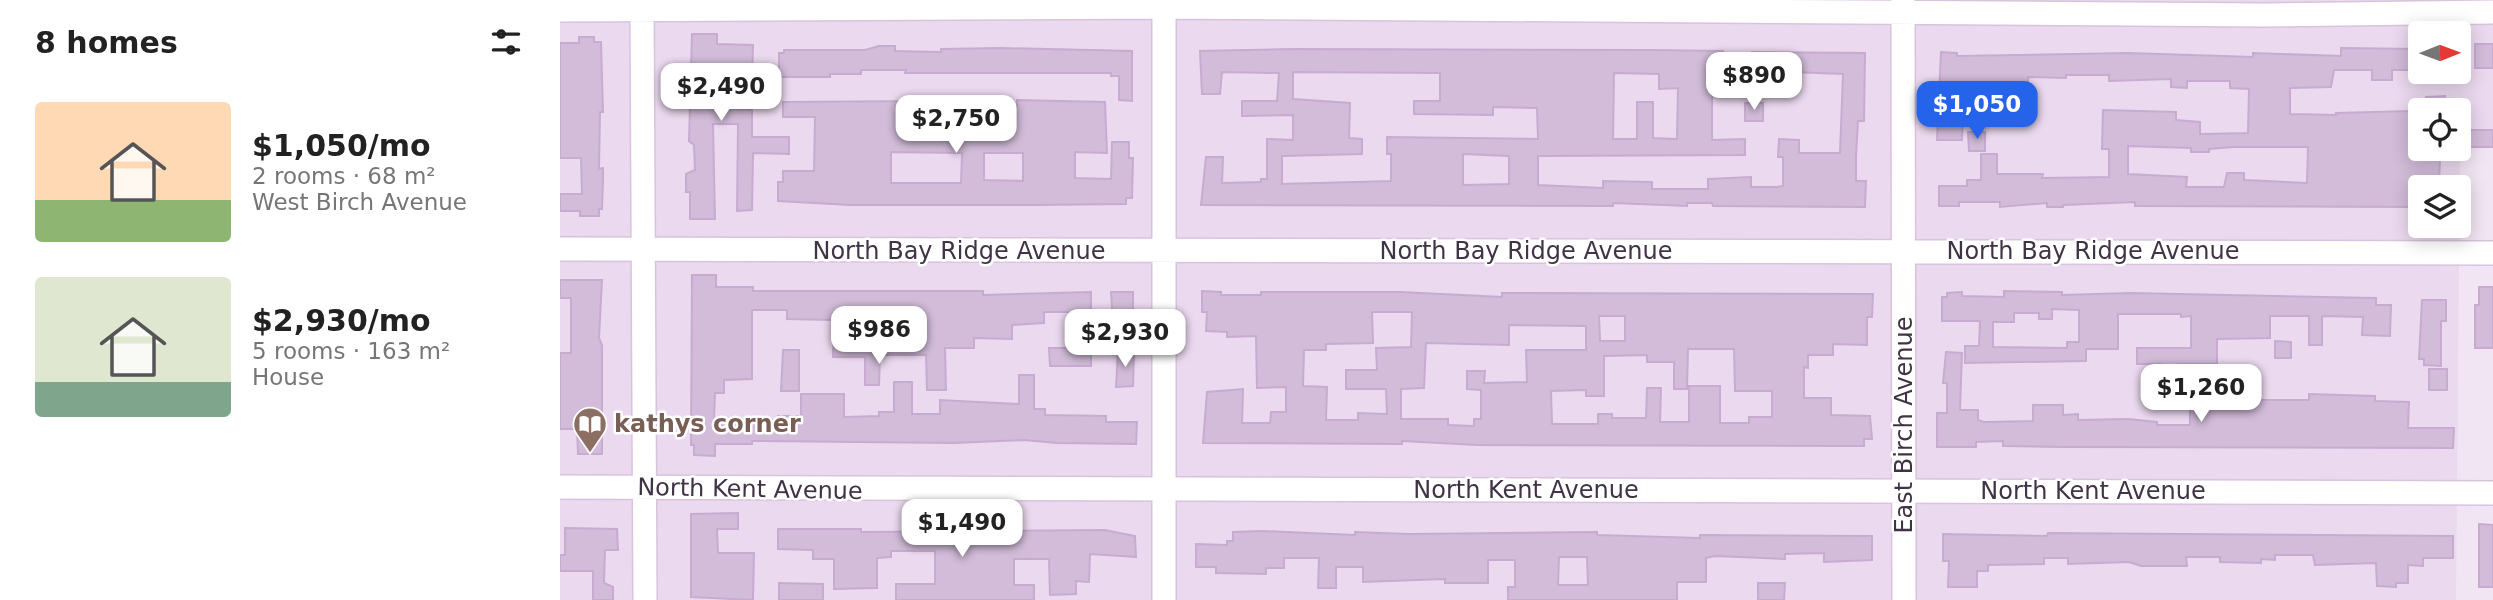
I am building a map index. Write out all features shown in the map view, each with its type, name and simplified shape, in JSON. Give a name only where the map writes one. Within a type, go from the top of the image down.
[{"type":"street","points":[[1164,4],[1164,600]]},
{"type":"street","points":[[560,10],[642,5],[1164,4],[1903,6],[2250,15],[2493,12]]},
{"type":"street","points":[[642,5],[645,600]]},
{"type":"street","name":"East Birch Avenue","points":[[1903,6],[1904,600]]},
{"type":"street","name":"North Bay Ridge Avenue","points":[[560,249],[2493,253]]},
{"type":"street","name":"North Kent Avenue","points":[[560,487],[2493,493]]},
{"type":"shaded area","points":[[1057,0],[2439,0],[2440,20],[2493,21],[2493,144],[2471,144],[2471,98],[2408,98],[2408,161],[2460,161],[2460,175],[2408,175],[2408,238],[2459,238],[2456,600],[560,600],[560,18]]},
{"type":"building","points":[[692,34],[717,34],[717,44],[753,45],[752,80],[724,79],[722,109],[752,110],[752,137],[789,137],[789,154],[753,153],[752,210],[737,211],[738,124],[713,124],[715,219],[690,219],[690,192],[686,192],[686,174],[695,170],[694,145],[689,141]]},
{"type":"building","points":[[579,37],[594,37],[594,42],[601,42],[603,112],[600,112],[599,169],[603,168],[603,181],[602,209],[599,209],[599,216],[580,216],[580,211],[560,211],[560,194],[582,194],[581,158],[560,158],[560,43],[579,43]]},
{"type":"building","points":[[2475,44],[2493,44],[2493,68],[2475,68]]},
{"type":"building","points":[[879,46],[895,46],[895,51],[941,52],[941,49],[1001,48],[1132,51],[1132,101],[1119,100],[1119,76],[1111,76],[1111,73],[905,73],[906,70],[861,70],[861,74],[830,74],[830,77],[779,77],[779,53],[784,53],[784,50],[865,50]]},
{"type":"building","points":[[2341,48],[2408,49],[2408,70],[2392,70],[2392,80],[2372,80],[2372,70],[2334,70],[2331,87],[2290,88],[2290,114],[2336,115],[2408,111],[2408,161],[2440,161],[2439,175],[2408,175],[2408,207],[2135,206],[2135,202],[2063,207],[2047,207],[2047,203],[2000,207],[2000,202],[1959,202],[1959,206],[1939,206],[1939,186],[1967,186],[1967,180],[1981,180],[1981,154],[1997,154],[1997,174],[2043,174],[2042,178],[2109,177],[2109,149],[2102,149],[2103,110],[2176,112],[2176,120],[2200,122],[2200,134],[2248,133],[2249,89],[2230,88],[2230,81],[2187,81],[2187,88],[2171,87],[2171,79],[2109,81],[2109,75],[2028,77],[2028,89],[2014,89],[2014,94],[1964,94],[1962,140],[1937,140],[1941,52],[1957,53],[1957,56],[2128,53],[2253,57],[2253,53],[2341,56]],"holes":[[[2128,146],[2191,148],[2191,152],[2209,152],[2209,149],[2233,147],[2308,147],[2307,183],[2244,180],[2244,173],[2227,173],[2224,187],[2186,187],[2187,177],[2128,174]]]},
{"type":"building","points":[[1650,50],[1723,51],[1723,55],[1752,55],[1752,52],[1865,53],[1864,121],[1858,121],[1856,181],[1866,181],[1865,207],[1713,206],[1712,203],[1687,203],[1687,206],[1613,203],[1613,206],[1201,205],[1206,157],[1223,157],[1222,183],[1261,182],[1261,179],[1267,179],[1267,139],[1293,140],[1293,115],[1242,116],[1242,101],[1277,101],[1279,73],[1222,72],[1220,94],[1202,94],[1200,51]],"holes":[[[1762,71],[1843,74],[1840,153],[1799,153],[1799,140],[1779,139],[1778,157],[1783,157],[1783,186],[1777,187],[1751,187],[1751,177],[1708,179],[1708,189],[1652,189],[1652,182],[1603,181],[1603,188],[1538,185],[1538,156],[1745,155],[1745,139],[1712,140],[1712,87],[1724,87],[1724,74],[1762,75]],[[1293,72],[1440,73],[1440,101],[1414,101],[1414,114],[1493,115],[1493,107],[1537,108],[1538,139],[1387,137],[1387,154],[1391,154],[1391,181],[1282,184],[1282,156],[1362,154],[1362,139],[1349,138],[1350,103],[1293,99]],[[1614,73],[1659,74],[1659,89],[1678,88],[1677,139],[1653,138],[1653,102],[1637,102],[1637,139],[1613,139]],[[1463,154],[1509,156],[1509,184],[1463,185]]]},
{"type":"building","points":[[915,98],[930,99],[930,107],[1017,107],[1017,100],[1105,102],[1107,153],[1075,152],[1075,178],[1111,179],[1112,142],[1129,142],[1129,158],[1133,158],[1132,198],[1126,198],[1126,204],[1038,205],[850,205],[778,201],[778,182],[783,182],[783,171],[814,171],[815,117],[783,117],[783,102],[915,101]],"holes":[[[891,152],[962,153],[961,183],[891,183]],[[984,153],[1023,153],[1023,181],[984,180]]]},
{"type":"building","points":[[1745,103],[1763,103],[1763,121],[1745,121]]},
{"type":"building","points":[[2471,130],[2493,130],[2493,147],[2471,147]]},
{"type":"building","points":[[1968,132],[1985,132],[1985,151],[1969,151]]},
{"type":"building","points":[[692,275],[716,275],[716,287],[753,287],[753,291],[983,291],[983,295],[1091,292],[1091,312],[1044,312],[1044,323],[1012,325],[1012,339],[974,338],[974,348],[945,348],[946,390],[927,390],[926,355],[880,355],[879,385],[865,385],[865,357],[833,357],[834,320],[787,319],[787,310],[752,310],[752,379],[724,380],[724,393],[715,393],[714,418],[778,420],[778,416],[801,416],[801,394],[844,394],[844,417],[879,416],[879,412],[894,412],[894,382],[912,382],[912,414],[940,414],[940,400],[1019,404],[1019,375],[1034,375],[1034,409],[1045,409],[1045,415],[1106,416],[1106,422],[1137,422],[1136,444],[1024,440],[954,443],[752,441],[752,444],[715,444],[715,456],[694,455],[694,445],[691,445]]},
{"type":"building","points":[[560,280],[602,280],[599,338],[602,345],[602,454],[578,454],[577,429],[560,429],[560,353],[571,353],[571,298],[560,298]]},
{"type":"building","points":[[2479,287],[2493,287],[2493,348],[2475,348],[2475,305],[2479,305]]},
{"type":"building","points":[[1202,291],[1221,292],[1221,295],[1261,295],[1261,292],[1401,292],[1502,297],[1502,293],[1873,294],[1872,317],[1867,317],[1867,345],[1833,344],[1833,355],[1808,355],[1808,368],[1804,367],[1804,398],[1831,398],[1831,415],[1870,416],[1872,439],[1864,439],[1864,446],[1477,445],[1402,441],[1402,444],[1203,443],[1207,392],[1243,389],[1242,423],[1270,423],[1271,412],[1286,412],[1286,387],[1257,388],[1256,336],[1227,337],[1227,332],[1206,331],[1207,312],[1202,312]],"holes":[[[1372,312],[1412,312],[1411,347],[1376,348],[1377,370],[1346,370],[1346,389],[1386,389],[1387,414],[1358,413],[1358,420],[1326,420],[1327,387],[1303,386],[1304,350],[1326,350],[1326,344],[1373,343]],[[1599,316],[1625,316],[1625,341],[1600,341]],[[1509,325],[1586,326],[1586,350],[1526,350],[1527,382],[1484,383],[1485,371],[1467,371],[1467,389],[1481,390],[1481,419],[1474,419],[1474,426],[1448,425],[1448,419],[1401,419],[1401,389],[1424,388],[1426,343],[1509,345]],[[1688,349],[1734,349],[1735,391],[1772,391],[1772,417],[1749,417],[1749,423],[1720,423],[1720,386],[1689,386],[1689,422],[1660,422],[1661,388],[1647,388],[1646,418],[1612,418],[1612,414],[1598,414],[1598,424],[1552,424],[1551,391],[1586,390],[1586,396],[1604,396],[1604,356],[1647,355],[1647,362],[1674,362],[1674,389],[1687,389]]]},
{"type":"building","points":[[2004,291],[2062,292],[2062,295],[2131,293],[2376,298],[2376,305],[2391,305],[2390,336],[2362,335],[2363,317],[2322,316],[2322,345],[2309,345],[2309,316],[2270,316],[2270,338],[2217,339],[2217,364],[2178,364],[2178,391],[2161,391],[2161,364],[2137,364],[2137,348],[2191,348],[2191,316],[2118,314],[2118,349],[2086,349],[2086,361],[1965,363],[1965,346],[1979,346],[1980,321],[1942,321],[1942,297],[1947,297],[1947,293],[1962,292],[1962,296],[2004,297]],"holes":[[[2052,309],[2079,310],[2079,342],[2067,342],[2067,348],[1993,347],[1993,322],[2014,322],[2014,313],[2039,313],[2039,319],[2052,319]]]},
{"type":"building","points":[[1111,292],[1133,292],[1133,323],[1113,323]]},
{"type":"building","points":[[2422,300],[2446,300],[2446,321],[2441,321],[2441,366],[2424,365],[2424,359],[2419,359]]},
{"type":"building","points":[[2275,341],[2291,342],[2291,358],[2275,358]]},
{"type":"building","points":[[1049,348],[1091,348],[1091,366],[1050,366]]},
{"type":"building","points":[[783,350],[799,350],[799,391],[781,391]]},
{"type":"building","points":[[1118,351],[1134,351],[1133,386],[1116,387]]},
{"type":"building","points":[[1946,352],[1962,353],[1960,410],[1978,410],[1978,420],[1984,422],[2033,421],[2033,405],[2063,405],[2063,415],[2078,414],[2078,420],[2128,419],[2157,422],[2157,425],[2190,425],[2190,392],[2259,391],[2259,400],[2309,400],[2309,394],[2375,396],[2375,401],[2409,402],[2408,428],[2454,428],[2453,448],[2063,447],[2003,446],[2003,441],[1976,442],[1976,447],[1937,447],[1937,413],[1947,413],[1947,383],[1943,383]]},
{"type":"building","points":[[2429,369],[2447,369],[2447,390],[2429,390]]},
{"type":"building","points":[[738,513],[738,529],[717,529],[718,553],[754,553],[753,600],[691,597],[691,514]]},
{"type":"building","points":[[2479,524],[2493,525],[2493,587],[2479,587]]},
{"type":"building","points":[[565,528],[617,529],[618,550],[605,550],[604,583],[613,587],[613,600],[593,600],[593,571],[560,571],[560,555],[565,555]]},
{"type":"building","points":[[778,529],[861,529],[861,532],[1105,530],[1135,536],[1136,557],[1090,554],[1089,582],[1076,581],[1076,594],[1050,595],[1049,559],[1014,559],[1014,585],[1034,585],[1034,600],[896,600],[896,584],[935,584],[935,551],[891,551],[891,557],[877,558],[877,588],[834,589],[834,559],[813,559],[813,550],[778,549]]},
{"type":"building","points":[[1233,532],[1355,535],[1355,532],[1597,532],[1597,535],[1700,538],[1700,535],[1872,536],[1872,560],[1824,562],[1824,553],[1785,554],[1785,559],[1715,556],[1706,558],[1706,582],[1677,582],[1677,600],[1508,600],[1508,587],[1515,587],[1515,560],[1488,560],[1488,583],[1445,583],[1445,579],[1363,582],[1363,567],[1336,567],[1336,588],[1318,588],[1319,558],[1284,558],[1284,568],[1266,568],[1266,574],[1216,573],[1216,567],[1196,567],[1196,544],[1227,545],[1227,541],[1233,541]],"holes":[[[1559,557],[1587,557],[1588,585],[1558,585]]]},
{"type":"building","points":[[2048,533],[2453,536],[2453,558],[2423,558],[2423,566],[2408,565],[2408,583],[2396,583],[2396,587],[2377,586],[2376,563],[2315,565],[2313,555],[2275,555],[2275,560],[2261,559],[2261,563],[2220,562],[2220,557],[2186,557],[2187,566],[2141,566],[2129,562],[2068,564],[2068,558],[2044,558],[2044,564],[1988,565],[1988,571],[1977,571],[1977,587],[1948,587],[1949,561],[1943,561],[1943,534],[2047,536]]},
{"type":"building","points":[[779,583],[823,584],[823,600],[779,600]]},
{"type":"building","points":[[1758,583],[1785,583],[1784,600],[1758,600]]},
{"type":"place","name":"kathys corner","points":[[590,454]]}]
